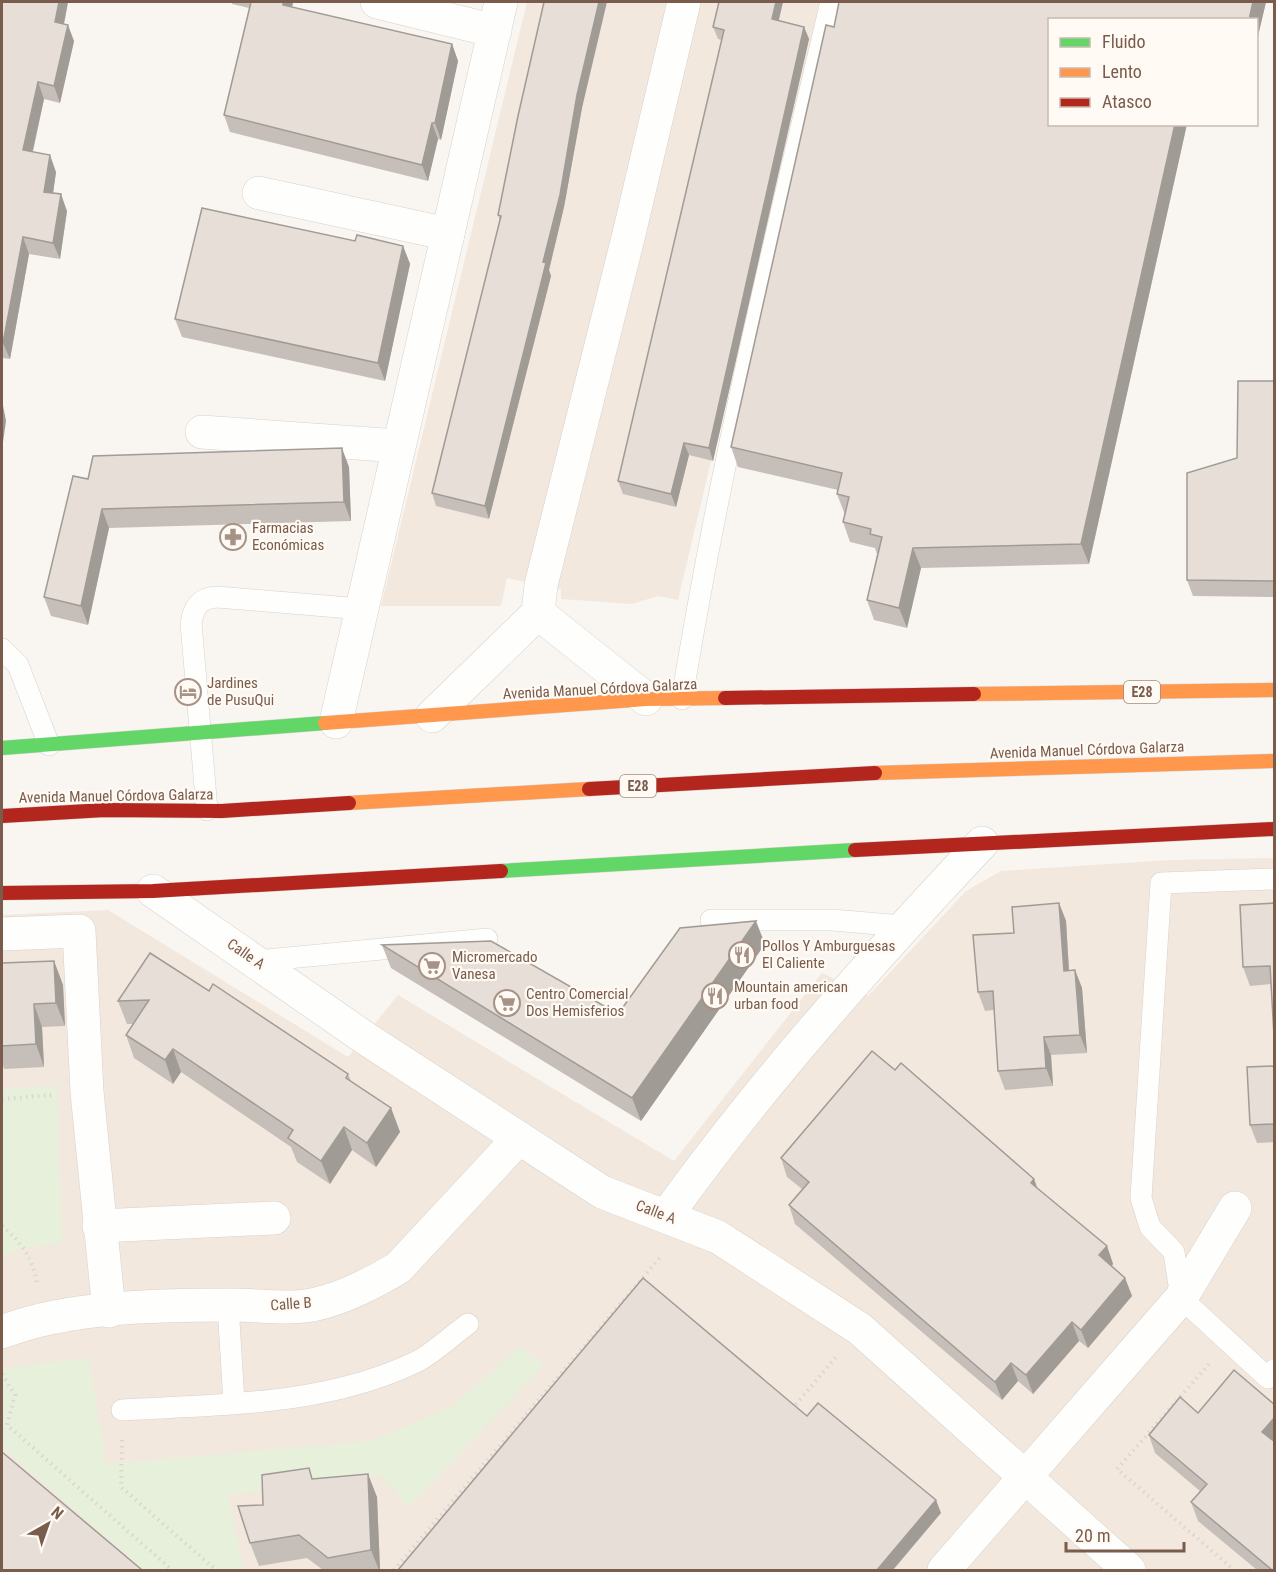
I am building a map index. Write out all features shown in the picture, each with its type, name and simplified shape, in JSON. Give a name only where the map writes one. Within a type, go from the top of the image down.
[{"type":"main road","name":"Avenida Manuel Córdova Galarza","points":[[2,748],[199,735],[336,722],[646,699],[1275,690]]},
{"type":"main road","name":"Avenida Manuel Córdova Galarza","points":[[2,816],[105,810],[207,810],[842,774],[1275,761]]},
{"type":"main road","points":[[2,893],[153,891],[982,843],[1275,829]]},
{"type":"street","points":[[336,722],[498,16],[377,2]]},
{"type":"street","points":[[432,716],[538,614],[541,585],[628,238],[684,2]]},
{"type":"street","points":[[259,194],[448,234]]},
{"type":"street","points":[[202,432],[399,446]]},
{"type":"street","points":[[538,614],[646,699]]},
{"type":"street","points":[[677,1220],[723,1137],[903,926],[982,843]]},
{"type":"street","name":"Calle A","points":[[153,891],[366,1038],[602,1192],[718,1237],[860,1329],[1024,1478],[1130,1570]]},
{"type":"street","points":[[2,934],[79,931],[87,1092],[99,1227],[110,1311]]},
{"type":"street","name":"Calle B","points":[[2,1332],[42,1318],[110,1311],[228,1305],[306,1306],[373,1283],[398,1268],[519,1138]]},
{"type":"street","points":[[944,1570],[1181,1298],[1235,1208]]},
{"type":"street","points":[[99,1227],[274,1218]]},
{"type":"lane","points":[[682,699],[709,537],[762,291],[831,2]]},
{"type":"lane","points":[[207,810],[191,623],[193,610],[206,598],[217,597],[362,609]]},
{"type":"lane","points":[[2,649],[18,665],[49,745]]},
{"type":"lane","points":[[1275,879],[1161,883],[1141,1198],[1150,1227],[1174,1252],[1181,1298],[1268,1378],[1275,1370]]},
{"type":"lane","points":[[711,920],[832,920],[903,926]]},
{"type":"lane","points":[[256,961],[487,939]]},
{"type":"lane","points":[[228,1305],[234,1403]]},
{"type":"lane","points":[[122,1410],[292,1399],[357,1384],[417,1361],[468,1324]]},
{"type":"path","points":[[2,1099],[87,1092]]},
{"type":"path","points":[[394,1570],[677,1220]]},
{"type":"path","points":[[2,1226],[20,1242],[35,1269],[42,1318]]},
{"type":"path","points":[[791,1410],[860,1329]]},
{"type":"path","points":[[1216,1355],[1117,1469],[1234,1570]]},
{"type":"path","points":[[2,1374],[15,1395],[7,1425],[172,1570]]},
{"type":"path","points":[[122,1410],[121,1487],[216,1570]]},
{"type":"shaded area","points":[[527,2],[820,2],[678,600],[658,596],[632,604],[561,599],[561,589],[507,578],[501,606],[381,606]]},
{"type":"shaded area","points":[[1274,858],[1274,1570],[2,1570],[2,915],[108,910],[348,1057],[398,995],[674,1161],[822,973],[868,996],[966,891],[1001,871],[1171,860]]},
{"type":"green space","points":[[57,1086],[62,1243],[27,1247],[2,1256],[2,1089]]},
{"type":"green space","points":[[521,1346],[544,1365],[409,1507],[381,1475],[228,1495],[243,1570],[144,1570],[2,1448],[2,1372],[15,1367],[89,1358],[106,1464],[372,1441],[452,1406]]},
{"type":"building","points":[[2,2],[59,2],[55,22],[68,25],[54,86],[38,82],[23,150],[50,155],[44,192],[61,194],[53,243],[23,237],[3,343],[2,342]]},
{"type":"building","points":[[251,2],[283,2],[283,5],[452,44],[435,123],[432,123],[422,165],[224,115]]},
{"type":"building","points":[[544,2],[599,2],[577,95],[560,195],[543,262],[546,263],[485,506],[432,493],[501,216],[498,215]]},
{"type":"building","points":[[719,2],[776,2],[772,19],[804,27],[709,448],[684,443],[671,494],[618,481],[724,30],[713,27]]},
{"type":"building","points":[[839,2],[1253,2],[1249,18],[1048,18],[1048,126],[1175,126],[1081,544],[913,548],[899,608],[867,600],[882,537],[870,534],[871,529],[843,522],[849,497],[837,494],[842,473],[731,447],[826,25],[834,27]]},
{"type":"building","points":[[202,208],[355,241],[357,235],[403,246],[378,363],[175,319]]},
{"type":"building","points":[[1238,381],[1275,381],[1275,581],[1187,580],[1187,473],[1237,458]]},
{"type":"building","points":[[342,448],[344,502],[102,509],[81,606],[44,597],[73,476],[88,479],[93,456]]},
{"type":"building","points":[[1059,903],[1064,971],[1075,970],[1080,1035],[1044,1037],[1046,1068],[998,1071],[993,991],[978,992],[973,935],[1014,933],[1012,907]]},
{"type":"building","points":[[1275,903],[1275,1053],[1270,966],[1243,967],[1240,905]]},
{"type":"building","name":"Centro Comercial Dos Hemisferios","points":[[756,921],[632,1098],[382,945],[491,941],[618,1014],[680,928]]},
{"type":"building","points":[[150,953],[209,991],[213,984],[348,1074],[346,1078],[391,1108],[367,1143],[344,1127],[321,1161],[288,1138],[293,1130],[173,1049],[165,1060],[126,1035],[149,1000],[118,1001]]},
{"type":"building","points":[[54,961],[56,1003],[34,1004],[36,1044],[2,1046],[2,963]]},
{"type":"building","points":[[872,1051],[895,1070],[901,1063],[1034,1179],[1031,1183],[1107,1246],[1099,1255],[1125,1278],[1081,1330],[1072,1322],[1026,1375],[1011,1363],[995,1382],[789,1205],[809,1182],[781,1158]]},
{"type":"building","points":[[1275,1066],[1275,1124],[1250,1125],[1247,1067]]},
{"type":"building","points":[[643,1278],[807,1416],[818,1403],[936,1500],[877,1570],[398,1570]]},
{"type":"building","points":[[1234,1370],[1275,1405],[1275,1417],[1262,1432],[1275,1442],[1275,1570],[1272,1570],[1191,1502],[1207,1484],[1149,1435],[1180,1397],[1198,1413]]},
{"type":"building","points":[[2,1452],[142,1570],[2,1570]]},
{"type":"building","points":[[309,1468],[312,1479],[368,1474],[371,1550],[328,1558],[299,1535],[250,1543],[238,1506],[263,1505],[262,1475]]},
{"type":"traffic: fast","points":[[2,748],[325,723]]},
{"type":"traffic: fast","points":[[501,871],[855,850]]},
{"type":"traffic: slow","points":[[974,694],[1274,690]]},
{"type":"traffic: slow","points":[[325,723],[646,699],[725,698]]},
{"type":"traffic: slow","points":[[875,773],[1274,761]]},
{"type":"traffic: slow","points":[[349,803],[589,789]]},
{"type":"traffic: jam","points":[[725,698],[974,694]]},
{"type":"traffic: jam","points":[[589,789],[875,773]]},
{"type":"traffic: jam","points":[[2,816],[105,810],[222,811],[349,803]]},
{"type":"traffic: jam","points":[[855,850],[1274,829]]},
{"type":"traffic: jam","points":[[2,893],[153,891],[501,871]]},
{"type":"place","name":"Farmacias Económicas","points":[[233,537]]},
{"type":"place","name":"Jardines de PusuQui","points":[[188,692]]},
{"type":"place","name":"Pollos Y Amburguesas El Caliente","points":[[742,955]]},
{"type":"place","name":"Micromercado Vanesa","points":[[432,966]]},
{"type":"place","name":"Mountain american urban food","points":[[715,996]]},
{"type":"place","name":"Centro Comercial Dos Hemisferios","points":[[507,1003]]}]
